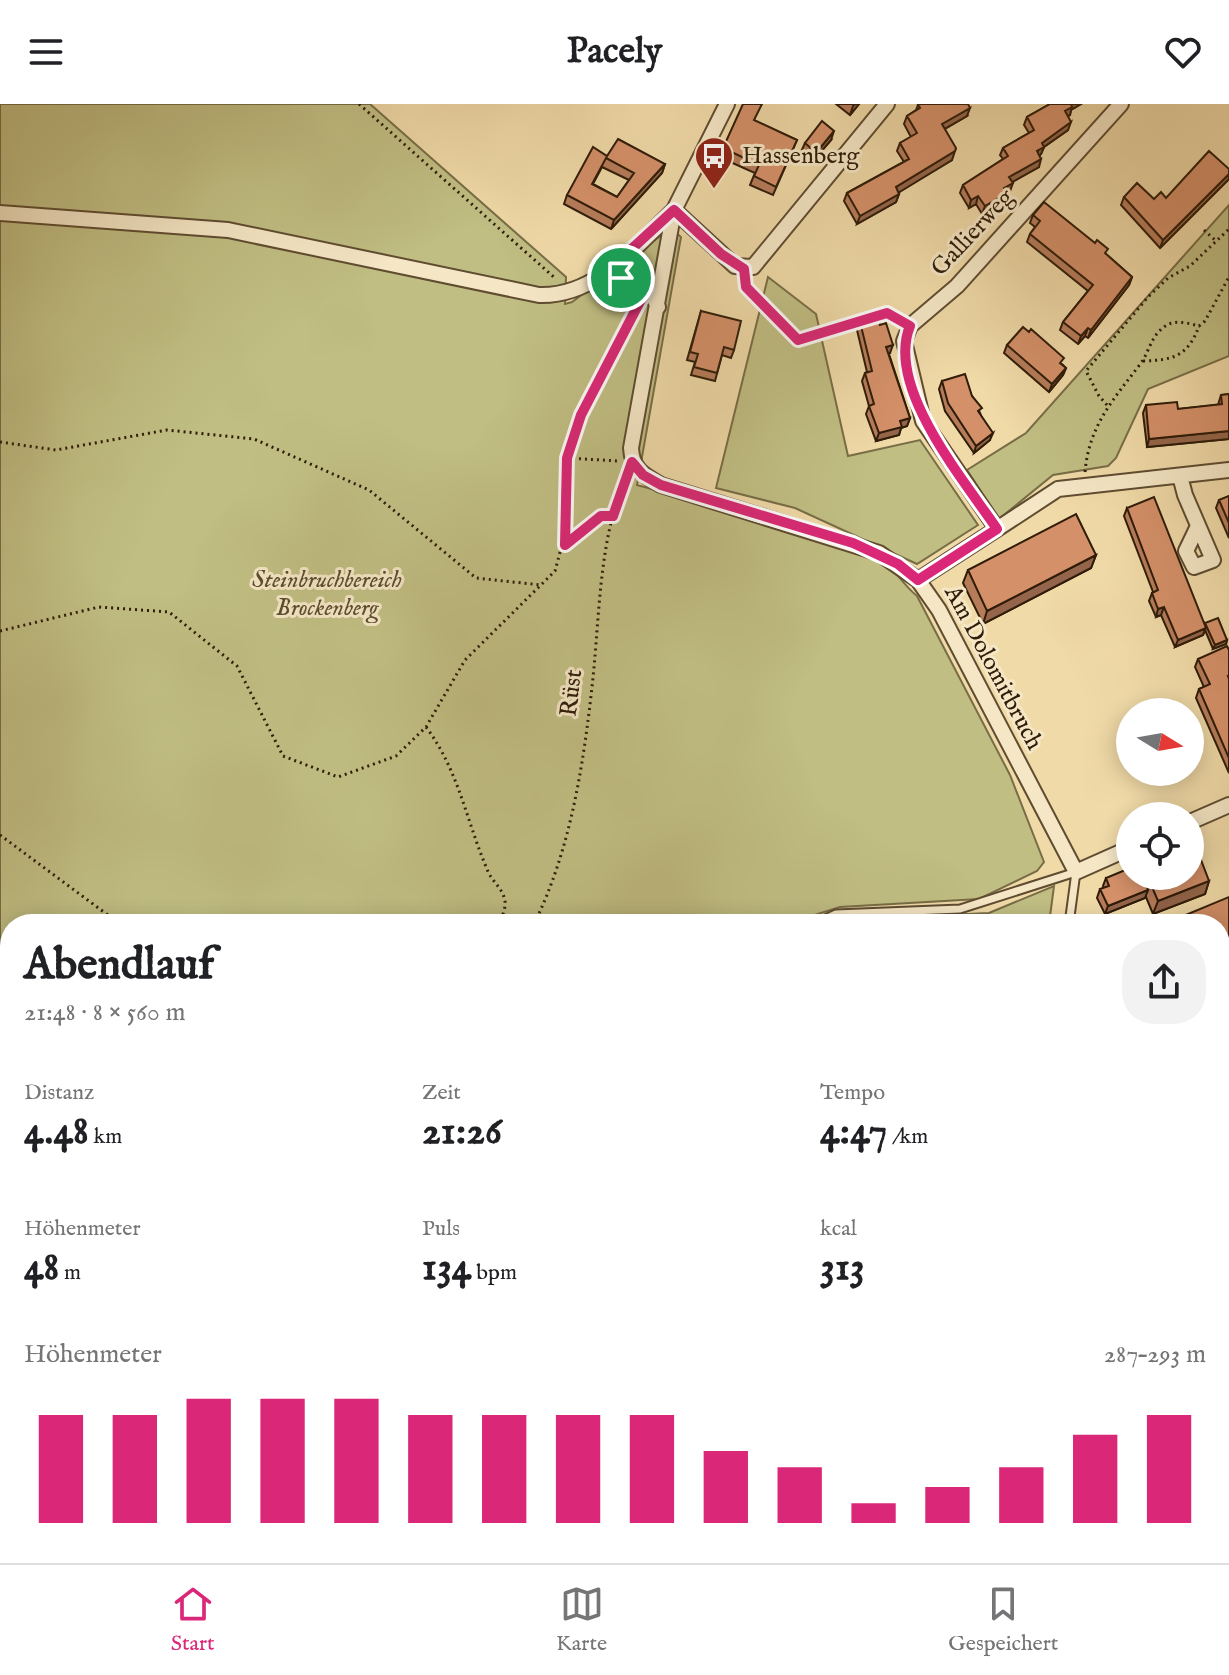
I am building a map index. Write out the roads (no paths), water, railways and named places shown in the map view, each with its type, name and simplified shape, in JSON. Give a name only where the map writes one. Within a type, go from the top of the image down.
[{"type":"street","points":[[658,307],[674,210],[727,104]]},
{"type":"street","points":[[674,210],[721,254],[744,269],[753,267],[887,104]]},
{"type":"street","name":"Gallierweg","points":[[997,529],[923,421],[905,356],[904,341],[910,326],[957,286],[1121,104]]},
{"type":"street","points":[[0,213],[228,230],[539,295],[559,296],[600,278],[674,210]]},
{"type":"street","points":[[600,278],[621,278],[647,288],[658,307]]},
{"type":"street","name":"Am Dolomitbruch","points":[[658,307],[631,448],[632,462],[643,475],[661,485],[879,553],[918,580],[939,610],[1076,872]]},
{"type":"street","points":[[918,580],[1058,489],[1229,470]]},
{"type":"street","points":[[1180,476],[1198,526]]},
{"type":"street","points":[[1204,816],[1229,805]]},
{"type":"street","points":[[1076,872],[1116,854]]},
{"type":"lane","points":[[836,914],[960,909],[1076,872],[1070,914]]},
{"type":"place","name":"Hassenberg","points":[[714,190]]},
{"type":"park label","name":"Steinbruchbereich Brockenberg","points":[[327,594]]}]
